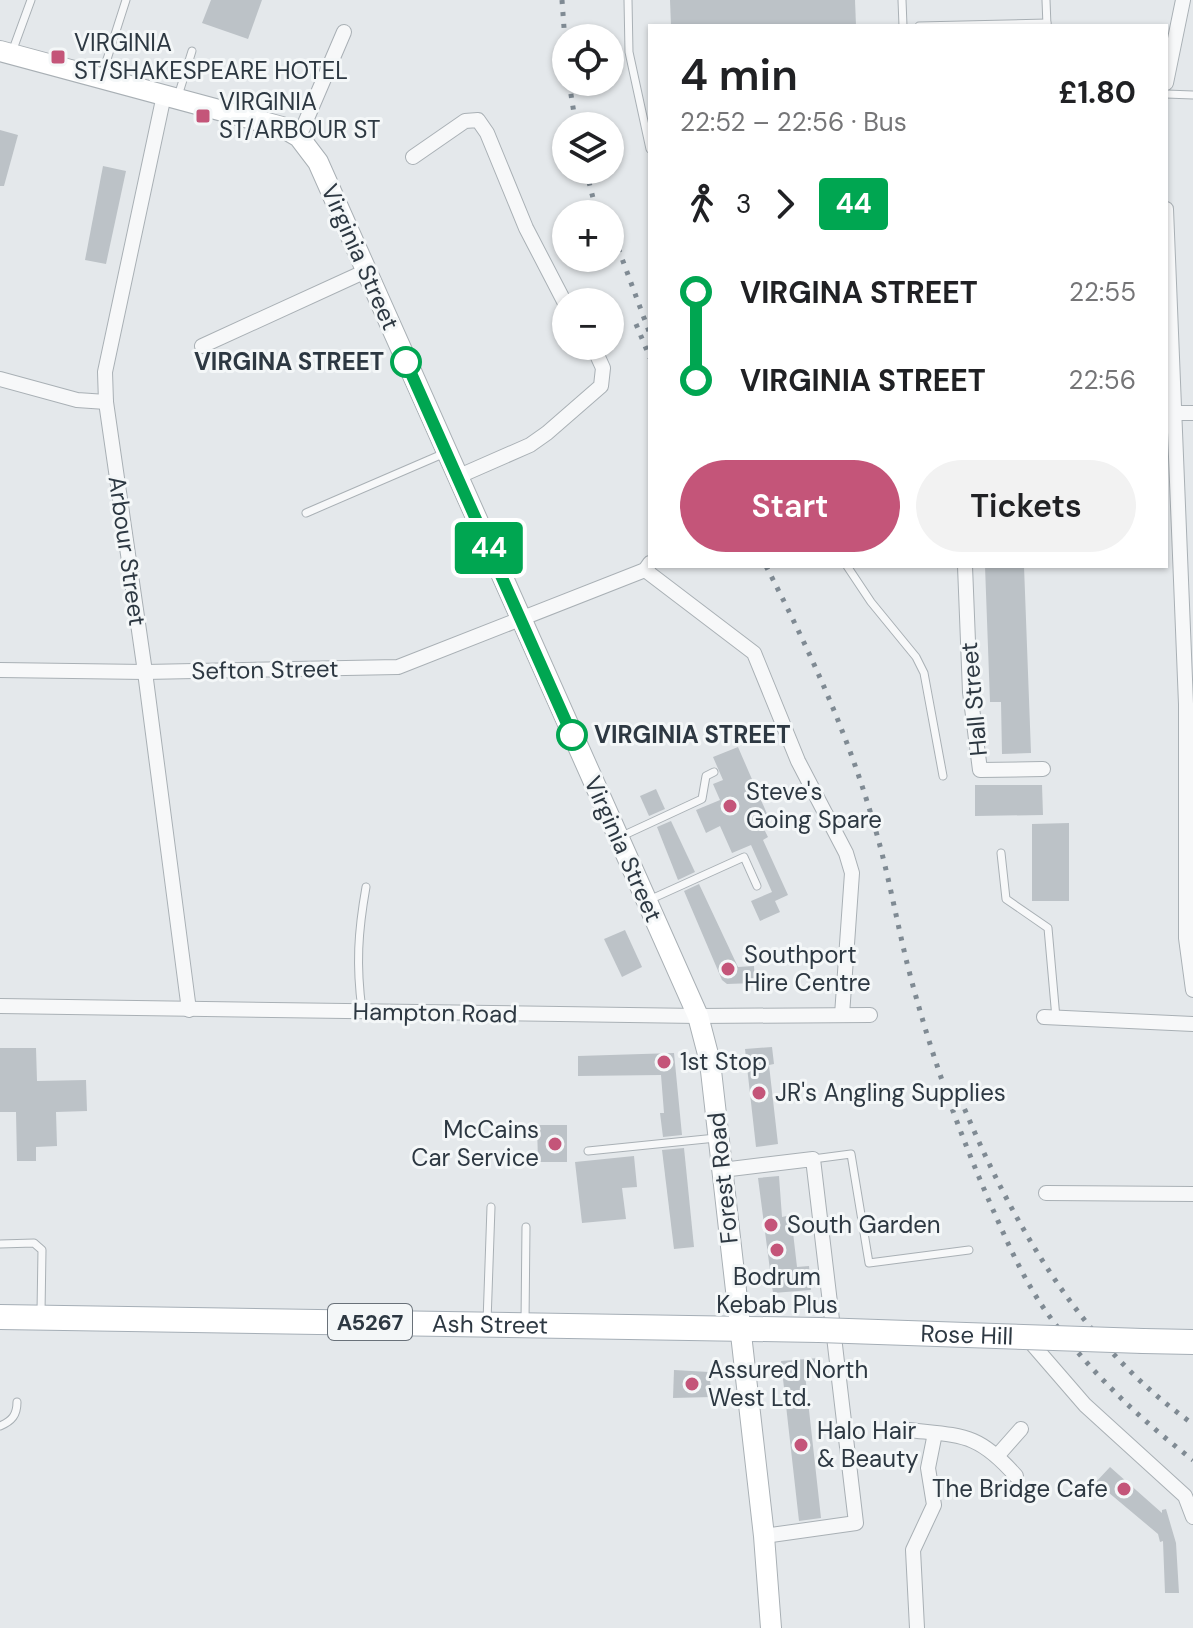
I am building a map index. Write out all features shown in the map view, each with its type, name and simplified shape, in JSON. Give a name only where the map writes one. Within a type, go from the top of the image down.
[{"type":"main road","name":"Ash Street","points":[[0,1317],[739,1327]]},
{"type":"main road","name":"Rose Hill","points":[[739,1327],[1193,1342]]},
{"type":"street","points":[[1168,73],[1183,0]]},
{"type":"street","points":[[6,53],[282,127],[299,137],[344,32]]},
{"type":"street","name":"Arbour Street","points":[[171,96],[105,372],[106,402],[189,1010]]},
{"type":"street","points":[[413,157],[465,121],[478,120],[487,133],[526,228],[557,288]]},
{"type":"street","name":"Virginia Street","points":[[299,137],[318,162],[698,1016]]},
{"type":"street","points":[[202,346],[366,271]]},
{"type":"street","points":[[1168,311],[1170,413],[1190,704],[1186,938],[1193,990]]},
{"type":"street","points":[[457,477],[530,445],[547,433],[601,386],[603,368],[599,360]]},
{"type":"street","points":[[0,379],[77,400],[106,402]]},
{"type":"street","points":[[1170,413],[1193,413]]},
{"type":"street","name":"Sefton Street","points":[[0,670],[145,672],[398,667],[648,566]]},
{"type":"street","points":[[650,568],[754,653],[798,761],[846,853],[852,873],[842,1015]]},
{"type":"street","name":"Hall Street","points":[[965,568],[970,692],[980,770],[1043,769]]},
{"type":"street","name":"Hampton Road","points":[[0,1006],[698,1016],[870,1015]]},
{"type":"street","name":"Forest Road","points":[[698,1016],[710,1062],[764,1536],[771,1628]]},
{"type":"street","points":[[1050,1017],[1193,1024]]},
{"type":"street","points":[[722,1170],[813,1159],[856,1523],[764,1536]]},
{"type":"street","points":[[1046,1193],[1193,1194]]},
{"type":"street","points":[[1027,1338],[1085,1405],[1185,1496],[1193,1517]]},
{"type":"street","points":[[998,1455],[1021,1429]]},
{"type":"street","points":[[909,1430],[964,1435],[998,1455],[1016,1476]]},
{"type":"street","points":[[917,1628],[913,1550],[934,1505],[928,1468],[935,1433]]},
{"type":"lane","points":[[6,53],[31,0]]},
{"type":"lane","points":[[101,78],[126,0]]},
{"type":"lane","points":[[628,0],[629,52],[648,140]]},
{"type":"lane","points":[[902,0],[903,24]]},
{"type":"lane","points":[[1046,0],[1047,24]]},
{"type":"lane","points":[[171,96],[192,51]]},
{"type":"lane","points":[[1168,94],[1193,95]]},
{"type":"lane","points":[[306,513],[447,453]]},
{"type":"lane","points":[[848,568],[871,602],[916,657],[924,673],[943,776]]},
{"type":"lane","points":[[618,837],[702,799],[706,776],[714,772]]},
{"type":"lane","points":[[1001,853],[1006,899],[1048,928],[1050,1017]]},
{"type":"lane","points":[[647,901],[744,857],[757,886]]},
{"type":"lane","points":[[362,1012],[358,932],[366,887]]},
{"type":"lane","points":[[588,1151],[718,1138]]},
{"type":"lane","points":[[813,1159],[851,1154],[869,1263],[969,1250]]},
{"type":"lane","points":[[487,1324],[491,1207]]},
{"type":"lane","points":[[525,1324],[526,1227]]},
{"type":"lane","points":[[0,1244],[34,1243],[42,1250],[40,1318]]},
{"type":"lane","points":[[0,1426],[13,1418],[17,1402]]},
{"type":"building","points":[[211,0],[262,0],[248,39],[202,23]]},
{"type":"building","points":[[670,0],[855,0],[856,24],[671,24]]},
{"type":"building","points":[[0,130],[18,135],[4,186],[0,186]]},
{"type":"building","points":[[103,166],[126,171],[106,264],[85,260]]},
{"type":"building","points":[[985,568],[1024,568],[1031,753],[1002,754],[1001,702],[990,702]]},
{"type":"building","points":[[738,747],[771,823],[763,827],[768,837],[763,840],[788,895],[775,901],[780,912],[760,921],[751,901],[772,892],[751,845],[732,853],[720,826],[706,833],[696,810],[720,800],[713,784],[723,780],[713,757]]},
{"type":"building","points":[[975,785],[1042,785],[1043,815],[975,816]]},
{"type":"building","points":[[656,789],[665,809],[649,816],[640,796]]},
{"type":"building","points":[[671,821],[695,872],[678,880],[657,827]]},
{"type":"building","points":[[1069,823],[1069,901],[1032,901],[1032,824]]},
{"type":"building","points":[[699,884],[738,967],[754,966],[755,983],[727,984],[722,980],[684,891]]},
{"type":"building","points":[[625,930],[642,967],[622,977],[604,939]]},
{"type":"building","points":[[772,1047],[774,1064],[769,1065],[778,1144],[756,1147],[745,1049]]},
{"type":"building","points":[[0,1048],[36,1048],[37,1081],[86,1080],[87,1111],[56,1112],[57,1146],[36,1147],[36,1161],[17,1161],[16,1112],[0,1112]]},
{"type":"building","points":[[674,1053],[682,1135],[663,1137],[661,1075],[578,1076],[578,1056]]},
{"type":"building","points":[[537,1125],[567,1125],[567,1162],[538,1162]]},
{"type":"building","points":[[684,1148],[694,1247],[674,1249],[662,1150]]},
{"type":"building","points":[[634,1156],[637,1187],[622,1188],[626,1219],[582,1223],[575,1162]]},
{"type":"building","points":[[779,1176],[782,1217],[791,1215],[797,1267],[809,1266],[811,1290],[773,1293],[758,1178]]},
{"type":"building","points":[[818,1358],[820,1373],[805,1374],[821,1518],[799,1521],[781,1361]]},
{"type":"building","name":"Assured North West Ltd.","points":[[674,1370],[709,1372],[712,1397],[673,1398]]},
{"type":"building","points":[[1110,1467],[1162,1513],[1166,1509],[1176,1543],[1179,1593],[1165,1593],[1163,1541],[1160,1542],[1158,1534],[1096,1482]]},
{"type":"railway","points":[[562,0],[564,24]]},
{"type":"railway","points":[[571,96],[574,112]]},
{"type":"railway","points":[[590,184],[594,200]]},
{"type":"railway","points":[[624,264],[648,329]]},
{"type":"railway","points":[[636,324],[648,353]]},
{"type":"railway","points":[[767,568],[813,662],[853,760],[880,845],[907,963],[934,1055],[966,1144],[1015,1258],[1045,1310],[1095,1372],[1152,1427],[1193,1460]]},
{"type":"railway","points":[[960,1098],[1002,1190],[1054,1278],[1117,1358],[1153,1393],[1193,1424]]},
{"type":"bus line","name":"44","points":[[406,362],[572,735]]},
{"type":"place","name":"VIRGINIA ST/SHAKESPEARE HOTEL","points":[[58,57]]},
{"type":"place","name":"VIRGINIA ST/ARBOUR ST","points":[[203,116]]},
{"type":"place","name":"VIRGINA STREET","points":[[406,362]]},
{"type":"place","name":"VIRGINIA STREET","points":[[572,735]]},
{"type":"place","name":"Steve's Going Spare","points":[[730,806]]},
{"type":"place","name":"Southport Hire Centre","points":[[728,969]]},
{"type":"place","name":"1st Stop","points":[[664,1062]]},
{"type":"place","name":"JR's Angling Supplies","points":[[759,1093]]},
{"type":"place","name":"McCains Car Service","points":[[555,1144]]},
{"type":"place","name":"South Garden","points":[[771,1225]]},
{"type":"place","name":"Bodrum Kebab Plus","points":[[777,1250]]},
{"type":"place","name":"Assured North West Ltd.","points":[[692,1384]]},
{"type":"place","name":"Halo Hair & Beauty","points":[[801,1445]]},
{"type":"place","name":"The Bridge Cafe","points":[[1124,1489]]}]
